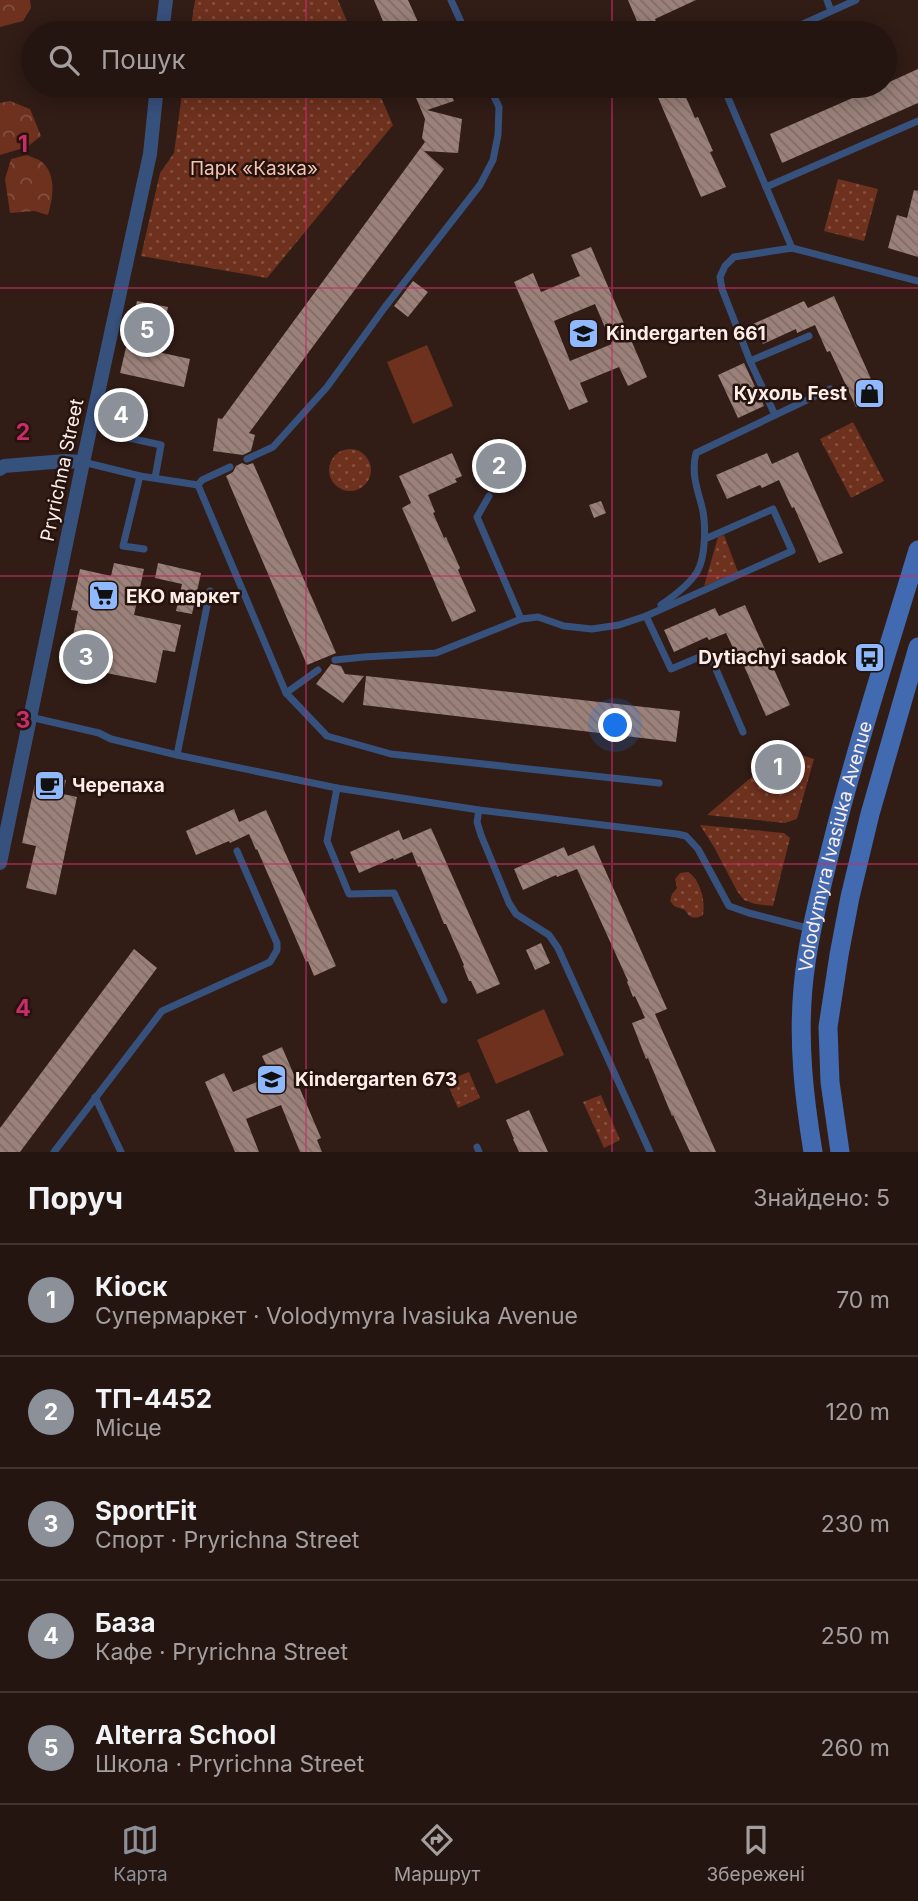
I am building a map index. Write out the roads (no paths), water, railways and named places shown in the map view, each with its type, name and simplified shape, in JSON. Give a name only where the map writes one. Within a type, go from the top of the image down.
[{"type":"main road","name":"Volodymyra Ivasiuka Avenue","points":[[813,1152],[803,1096],[800,1041],[803,987],[812,929],[855,759],[918,550]]},
{"type":"main road","name":"Volodymyra Ivasiuka Avenue","points":[[841,1152],[830,1082],[828,1027],[837,967],[849,897],[870,814],[918,648]]},
{"type":"street","points":[[163,21],[166,0]]},
{"type":"street","name":"Pryrichna Street","points":[[0,863],[150,154],[156,98]]},
{"type":"street","points":[[1,467],[83,462]]},
{"type":"lane","points":[[451,0],[461,21]]},
{"type":"lane","points":[[827,0],[831,11]]},
{"type":"lane","points":[[809,21],[856,0]]},
{"type":"lane","points":[[247,459],[273,447],[327,387],[480,185],[493,160],[498,135],[499,107],[495,98]]},
{"type":"lane","points":[[728,98],[792,248]]},
{"type":"lane","points":[[766,187],[918,121]]},
{"type":"lane","points":[[775,415],[750,361],[722,289],[720,277],[725,266],[734,257],[792,248],[918,281]]},
{"type":"lane","points":[[750,361],[809,336]]},
{"type":"lane","points":[[646,616],[676,595],[698,571],[705,539],[703,509],[694,481],[693,465],[696,453],[830,389]]},
{"type":"lane","points":[[106,433],[161,445],[155,478]]},
{"type":"lane","points":[[83,462],[139,476],[198,485]]},
{"type":"lane","points":[[198,485],[230,467]]},
{"type":"lane","points":[[139,476],[123,546],[144,550]]},
{"type":"lane","points":[[198,485],[286,693],[327,736],[391,754],[659,783]]},
{"type":"lane","points":[[489,496],[477,517],[522,619]]},
{"type":"lane","points":[[335,660],[436,653],[522,619],[538,617],[564,626],[592,629],[619,625],[646,616],[792,551],[773,509],[705,539]]},
{"type":"lane","points":[[177,755],[210,590]]},
{"type":"lane","points":[[646,616],[671,669],[709,653],[743,732]]},
{"type":"lane","points":[[286,693],[318,670]]},
{"type":"lane","points":[[30,717],[177,755],[337,788],[479,810],[686,836],[698,849],[729,906],[812,929]]},
{"type":"lane","points":[[337,788],[327,841],[349,894],[394,893],[444,1000]]},
{"type":"lane","points":[[479,810],[477,822],[481,835],[509,903],[516,914],[549,935],[558,948],[650,1152]]},
{"type":"lane","points":[[54,1152],[162,1011],[270,962],[274,957],[277,943],[237,851]]},
{"type":"lane","points":[[95,1097],[121,1152]]},
{"type":"place","name":"Alterra School","points":[[147,330]]},
{"type":"place","name":"Kindergarten 661","points":[[583,333]]},
{"type":"place","name":"Кухоль Fest","points":[[870,393]]},
{"type":"place","name":"База","points":[[121,415]]},
{"type":"place","name":"ТП-4452","points":[[499,466]]},
{"type":"place","name":"ЕКО маркет","points":[[103,596]]},
{"type":"place","name":"SportFit","points":[[86,657]]},
{"type":"place","name":"Dytiachyi sadok","points":[[870,657]]},
{"type":"place","name":"Кіоск","points":[[778,767]]},
{"type":"place","name":"Черепаха","points":[[49,785]]},
{"type":"place","name":"Kindergarten 673","points":[[272,1079]]},
{"type":"park label","name":"Парк «Казка»","points":[[254,168]]}]
